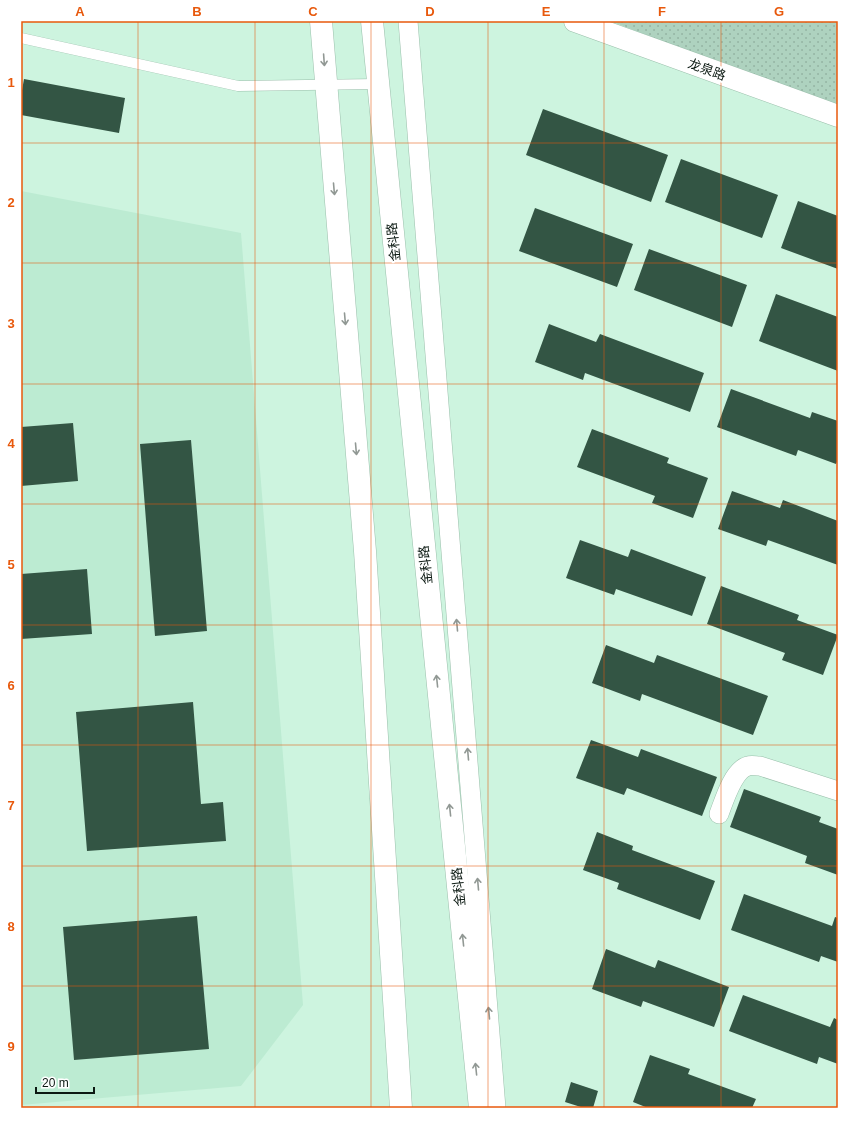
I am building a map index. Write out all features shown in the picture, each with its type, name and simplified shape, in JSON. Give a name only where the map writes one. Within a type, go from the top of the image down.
[{"type":"main road","points":[[321,21],[325,85],[365,551],[401,1108]]},
{"type":"main road","name":"金科路","points":[[372,21],[377,84],[480,1108]]},
{"type":"main road","name":"龙泉路","points":[[575,21],[838,116]]},
{"type":"street","points":[[408,21],[496,1108]]},
{"type":"street","points":[[719,814],[734,779],[740,770],[748,766],[760,766],[838,791]]},
{"type":"lane","points":[[21,38],[238,86],[377,84]]},
{"type":"shaded area","points":[[610,21],[838,21],[838,108]]},
{"type":"shaded area","points":[[21,191],[241,233],[303,1005],[241,1086],[21,1105]]},
{"type":"building","points":[[24,79],[125,98],[119,133],[21,115],[21,96]]},
{"type":"building","points":[[543,109],[668,155],[651,202],[526,155]]},
{"type":"building","points":[[681,159],[778,195],[762,238],[665,202]]},
{"type":"building","points":[[798,201],[838,216],[838,269],[781,248]]},
{"type":"building","points":[[535,208],[633,244],[617,287],[519,251]]},
{"type":"building","points":[[649,249],[747,285],[732,327],[634,290]]},
{"type":"building","points":[[776,294],[838,317],[838,371],[759,341]]},
{"type":"building","points":[[549,324],[596,342],[600,334],[704,373],[690,412],[585,373],[583,380],[535,362]]},
{"type":"building","points":[[731,389],[810,418],[812,412],[838,421],[838,460],[836,464],[798,450],[796,456],[717,427]]},
{"type":"building","points":[[73,423],[78,481],[21,486],[21,427]]},
{"type":"building","points":[[592,429],[669,458],[667,463],[708,478],[693,518],[652,503],[655,496],[577,467]]},
{"type":"building","points":[[191,440],[207,631],[155,636],[140,444]]},
{"type":"building","points":[[732,491],[780,508],[783,500],[838,521],[838,565],[768,540],[766,546],[718,529]]},
{"type":"building","points":[[580,540],[628,557],[631,549],[706,577],[692,616],[616,589],[614,595],[566,578]]},
{"type":"building","points":[[87,569],[92,634],[21,639],[21,574]]},
{"type":"building","points":[[721,586],[799,615],[797,620],[838,635],[823,675],[782,660],[785,653],[707,624]]},
{"type":"building","points":[[606,645],[654,663],[657,655],[768,696],[753,735],[642,694],[640,701],[592,683]]},
{"type":"building","points":[[193,702],[201,804],[223,802],[226,841],[87,851],[76,712]]},
{"type":"building","points":[[591,740],[638,757],[641,749],[717,777],[702,816],[627,788],[624,795],[576,778]]},
{"type":"building","points":[[744,789],[821,817],[819,822],[838,829],[838,875],[805,863],[807,856],[730,827]]},
{"type":"building","points":[[597,832],[633,846],[632,850],[715,881],[700,920],[617,889],[619,883],[583,870]]},
{"type":"building","points":[[744,894],[832,926],[835,917],[838,918],[838,962],[821,956],[819,962],[731,930]]},
{"type":"building","points":[[197,916],[209,1049],[74,1060],[63,927]]},
{"type":"building","points":[[606,949],[655,968],[658,960],[729,987],[714,1027],[643,1001],[641,1007],[592,989]]},
{"type":"building","points":[[743,995],[830,1027],[834,1018],[838,1020],[838,1064],[819,1057],[817,1064],[729,1031]]},
{"type":"building","points":[[650,1055],[690,1069],[688,1074],[756,1099],[752,1108],[648,1108],[633,1102]]},
{"type":"building","points":[[571,1082],[598,1091],[593,1108],[584,1108],[565,1102]]}]
